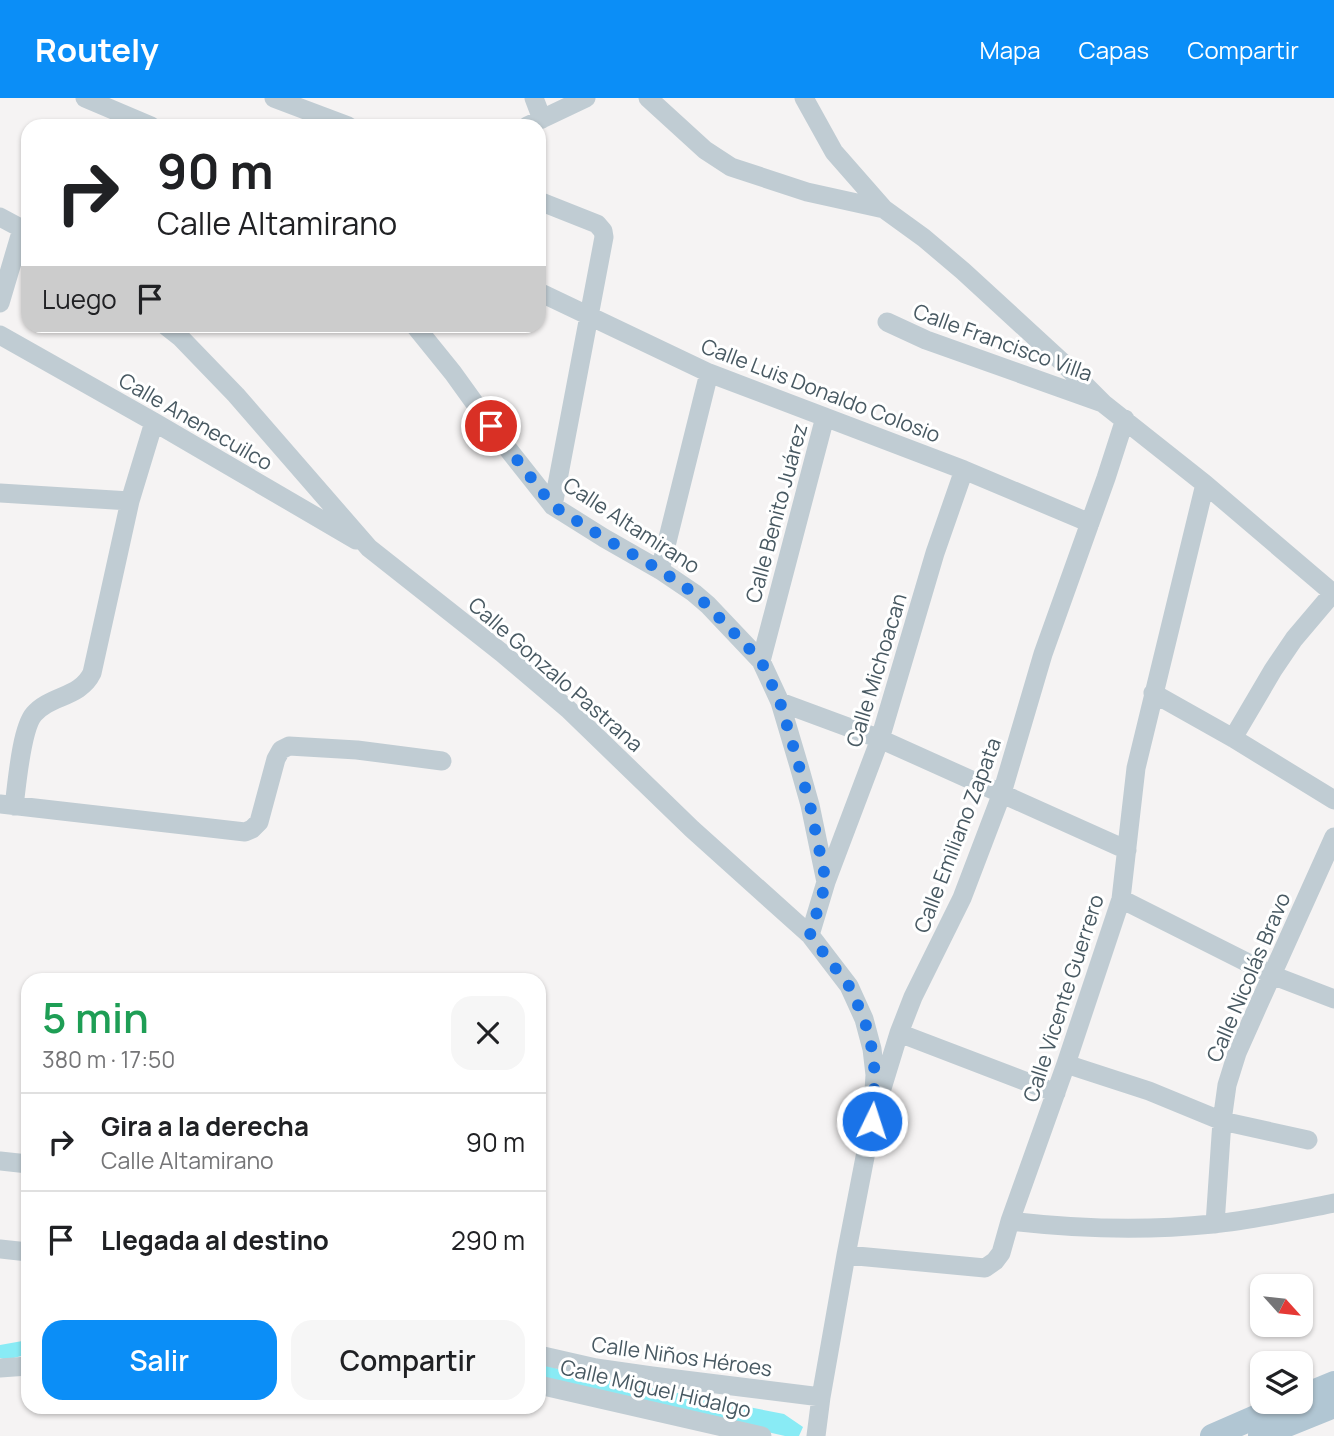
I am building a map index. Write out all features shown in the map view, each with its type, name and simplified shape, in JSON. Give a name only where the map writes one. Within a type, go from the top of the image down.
[{"type":"main road","points":[[1313,1392],[1334,1383]]},
{"type":"main road","points":[[1260,1436],[1334,1406]]},
{"type":"main road","points":[[1212,1436],[1262,1414]]},
{"type":"street","points":[[85,98],[134,119]]},
{"type":"street","points":[[274,98],[330,119]]},
{"type":"street","points":[[534,98],[535,119]]},
{"type":"street","points":[[541,119],[586,98]]},
{"type":"street","points":[[648,98],[705,149],[731,167],[807,192],[884,209]]},
{"type":"street","points":[[804,98],[834,152],[884,209],[963,271],[1104,404],[1205,484],[1334,593],[1294,639],[1233,738]]},
{"type":"street","points":[[546,204],[600,226],[604,237],[553,506]]},
{"type":"street","points":[[0,217],[21,229]]},
{"type":"street","points":[[0,303],[21,243]]},
{"type":"street","name":"Calle Luis Donaldo Colosio","points":[[546,295],[709,373],[964,470],[1090,523]]},
{"type":"street","name":"Calle Francisco Villa","points":[[887,323],[926,340],[1104,404]]},
{"type":"street","name":"Calle Gonzalo Pastrana","points":[[175,333],[236,395],[369,548],[568,709],[692,829],[810,935],[849,986],[864,1018],[875,1075],[872,1121]]},
{"type":"street","name":"Calle Altamirano","points":[[421,333],[553,506],[694,593],[761,661],[780,702],[810,805],[826,882],[810,935]]},
{"type":"street","name":"Calle Anenecuilco","points":[[0,335],[369,548]]},
{"type":"street","points":[[660,570],[709,373]]},
{"type":"street","name":"Calle Benito Juárez","points":[[761,661],[825,417]]},
{"type":"street","name":"Calle Emiliano Zapata","points":[[816,1436],[846,1255],[872,1121],[899,1034],[962,898],[1002,793],[1043,654],[1125,419]]},
{"type":"street","points":[[154,422],[130,500],[92,673],[84,686],[34,713],[7,805],[245,832],[253,829],[259,822],[276,759],[281,750],[289,746],[356,750],[442,761]]},
{"type":"street","name":"Calle Michoacan","points":[[826,882],[880,739],[935,553],[964,470]]},
{"type":"street","name":"Calle Vicente Guerrero","points":[[846,1255],[985,1268],[1001,1253],[1121,899],[1136,768],[1205,484]]},
{"type":"street","points":[[0,493],[130,500]]},
{"type":"street","points":[[1153,693],[1334,800]]},
{"type":"street","points":[[780,702],[880,739],[1127,850]]},
{"type":"street","name":"Calle Nicolás Bravo","points":[[1215,1224],[1222,1121],[1227,1086],[1237,1053],[1334,837]]},
{"type":"street","points":[[1121,899],[1272,975],[1334,999]]},
{"type":"street","points":[[899,1034],[1056,1093]]},
{"type":"street","points":[[1066,1064],[1149,1091],[1222,1121],[1308,1140]]},
{"type":"street","points":[[0,1161],[21,1163]]},
{"type":"street","points":[[1010,1221],[1097,1228],[1167,1227],[1215,1224],[1334,1203]]},
{"type":"street","points":[[0,1249],[21,1251]]},
{"type":"street","name":"Calle Niños Héroes","points":[[546,1357],[652,1377],[821,1398]]},
{"type":"street","points":[[0,1368],[21,1366]]},
{"type":"street","name":"Calle Miguel Hidalgo","points":[[546,1387],[762,1436]]},
{"type":"water","points":[[21,1341],[21,1356],[7,1360],[0,1358],[0,1345]]},
{"type":"water","points":[[546,1365],[784,1414],[803,1427],[799,1436],[785,1436],[546,1378]]},
{"type":"route","points":[[491,426],[553,506],[694,593],[761,661],[780,702],[799,766],[826,882],[810,935],[849,986],[864,1018],[872,1049],[875,1075],[872,1121]]}]
